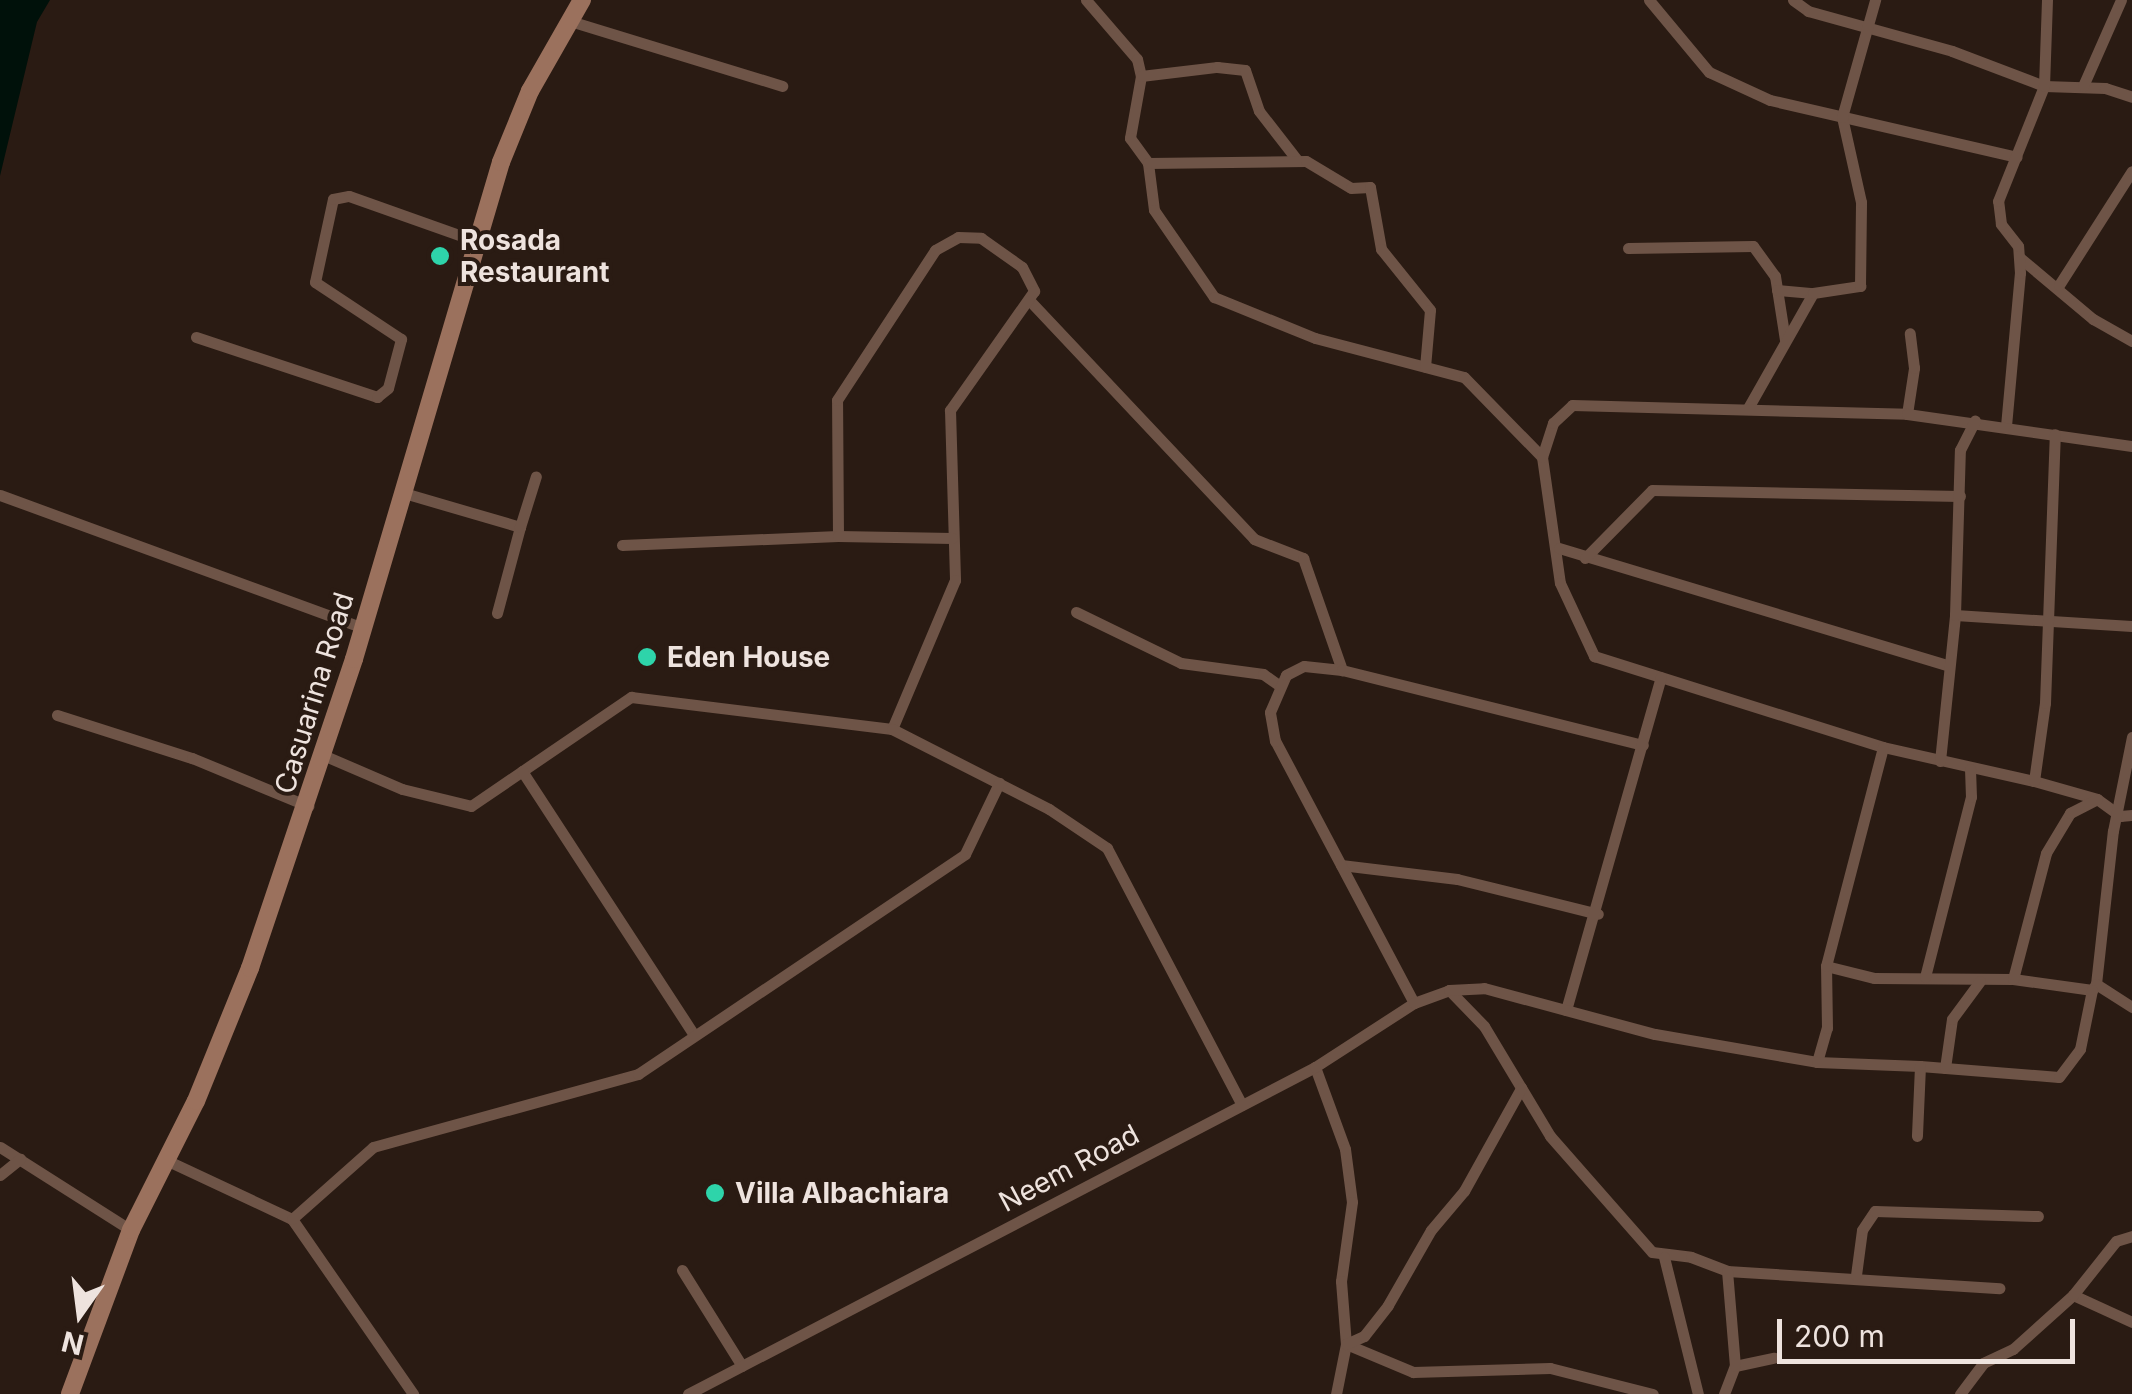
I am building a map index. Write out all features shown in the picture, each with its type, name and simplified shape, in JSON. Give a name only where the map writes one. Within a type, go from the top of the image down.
[{"type":"street","name":"Casuarina Road","points":[[70,1394],[130,1230],[232,1016],[308,806],[476,242],[518,117],[582,0]]},
{"type":"street","points":[[1086,0],[1137,59],[1141,76],[1130,138],[1148,164],[1154,210],[1214,297],[1315,338],[1453,372],[1483,392],[1542,457]]},
{"type":"street","points":[[1648,0],[1709,72],[1770,100],[2016,157]]},
{"type":"street","points":[[1793,0],[1808,11],[2044,86],[2083,86],[2132,96]]},
{"type":"street","points":[[1776,290],[1813,294],[1860,286],[1861,202],[1842,117],[1875,0]]},
{"type":"street","points":[[2047,0],[2044,86],[1998,215],[2019,257],[2059,284],[2093,318],[2132,341]]},
{"type":"street","points":[[2083,86],[2120,0]]},
{"type":"street","points":[[570,21],[782,86]]},
{"type":"street","points":[[1141,76],[1217,67],[1245,70],[1255,104],[1297,160]]},
{"type":"street","points":[[1148,164],[1297,160],[1314,162],[1352,188],[1370,187],[1381,248],[1430,310],[1424,367]]},
{"type":"street","points":[[2059,284],[2132,170]]},
{"type":"street","points":[[196,337],[368,397],[383,394],[401,340],[315,282],[336,196],[476,242]]},
{"type":"street","points":[[838,536],[837,400],[935,250],[958,236],[981,238],[1032,277],[1030,301],[950,410],[954,585],[892,729]]},
{"type":"street","points":[[1628,248],[1753,246],[1770,264],[1785,340]]},
{"type":"street","points":[[2006,426],[2019,257]]},
{"type":"street","points":[[1748,408],[1813,294]]},
{"type":"street","points":[[1030,301],[1254,539],[1303,558],[1342,670]]},
{"type":"street","points":[[1907,414],[1914,368],[1910,333]]},
{"type":"street","points":[[2126,815],[2097,799],[1883,747],[1588,652],[1560,582],[1559,548],[1542,457],[1553,423],[1572,406],[1907,414],[2132,446]]},
{"type":"street","points":[[1940,761],[1955,614],[1960,450],[1975,421]]},
{"type":"street","points":[[2034,781],[2050,623],[2055,434]]},
{"type":"street","points":[[497,613],[536,476]]},
{"type":"street","points":[[1585,558],[1652,490],[1960,496]]},
{"type":"street","points":[[404,492],[520,527]]},
{"type":"street","points":[[0,495],[364,628]]},
{"type":"street","points":[[622,545],[838,536],[952,538]]},
{"type":"street","points":[[1559,548],[1949,666]]},
{"type":"street","points":[[1076,612],[1181,663],[1264,674],[1280,685]]},
{"type":"street","points":[[1955,614],[2132,626]]},
{"type":"street","points":[[1414,1003],[1275,740],[1270,712],[1280,685],[1304,666],[1342,670],[1643,745]]},
{"type":"street","points":[[1566,1010],[1598,914],[1660,678]]},
{"type":"street","points":[[323,755],[461,806],[486,800],[631,697],[892,729],[1086,831],[1115,858],[1242,1105]]},
{"type":"street","points":[[57,715],[164,748],[308,806]]},
{"type":"street","points":[[1449,990],[1484,988],[1655,1034],[1818,1062],[2059,1076],[2080,1049],[2094,987],[2126,815],[2132,737]]},
{"type":"street","points":[[1818,1062],[1827,1028],[1826,966],[1883,747]]},
{"type":"street","points":[[1925,976],[1971,797],[1970,769]]},
{"type":"street","points":[[522,771],[694,1035]]},
{"type":"street","points":[[292,1218],[374,1148],[617,1082],[694,1035],[965,854],[998,783]]},
{"type":"street","points":[[2013,979],[2049,847],[2070,813],[2097,799]]},
{"type":"street","points":[[1340,865],[1456,879],[1598,914]]},
{"type":"street","points":[[1826,966],[1874,978],[2013,979],[2094,987],[2132,1007]]},
{"type":"street","points":[[1945,1068],[1952,1019],[1980,981]]},
{"type":"street","points":[[1449,990],[1484,1026],[1521,1088],[1587,1183],[1638,1243],[1664,1257],[1691,1257],[1727,1271],[1856,1275],[1999,1288]]},
{"type":"street","name":"Neem Road","points":[[688,1394],[1314,1067],[1414,1003],[1449,990]]},
{"type":"street","points":[[1918,1136],[1920,1066]]},
{"type":"street","points":[[1314,1067],[1345,1148],[1352,1202],[1341,1281],[1346,1344],[1336,1394]]},
{"type":"street","points":[[1346,1344],[1364,1336],[1388,1305],[1430,1230],[1464,1191],[1521,1088]]},
{"type":"street","points":[[0,1147],[130,1230]]},
{"type":"street","points":[[0,1175],[20,1159]]},
{"type":"street","points":[[166,1160],[292,1218],[413,1394]]},
{"type":"street","points":[[1856,1275],[1862,1230],[1875,1211],[2038,1216]]},
{"type":"street","points":[[1960,1394],[1983,1363],[2013,1348],[2073,1295],[2110,1246],[2132,1236]]},
{"type":"street","points":[[1664,1257],[1698,1394]]},
{"type":"street","points":[[682,1270],[742,1366]]},
{"type":"street","points":[[1724,1394],[1735,1366],[1727,1271]]},
{"type":"street","points":[[2073,1295],[2132,1322]]},
{"type":"street","points":[[1346,1344],[1413,1372],[1550,1368],[1653,1394]]},
{"type":"street","points":[[1735,1366],[1774,1358]]},
{"type":"shaded area","points":[[0,0],[50,0],[37,22],[0,176]]},
{"type":"place","name":"Rosada Restaurant","points":[[440,256]]},
{"type":"place","name":"Eden House","points":[[647,657]]},
{"type":"place","name":"Villa Albachiara","points":[[715,1193]]}]
